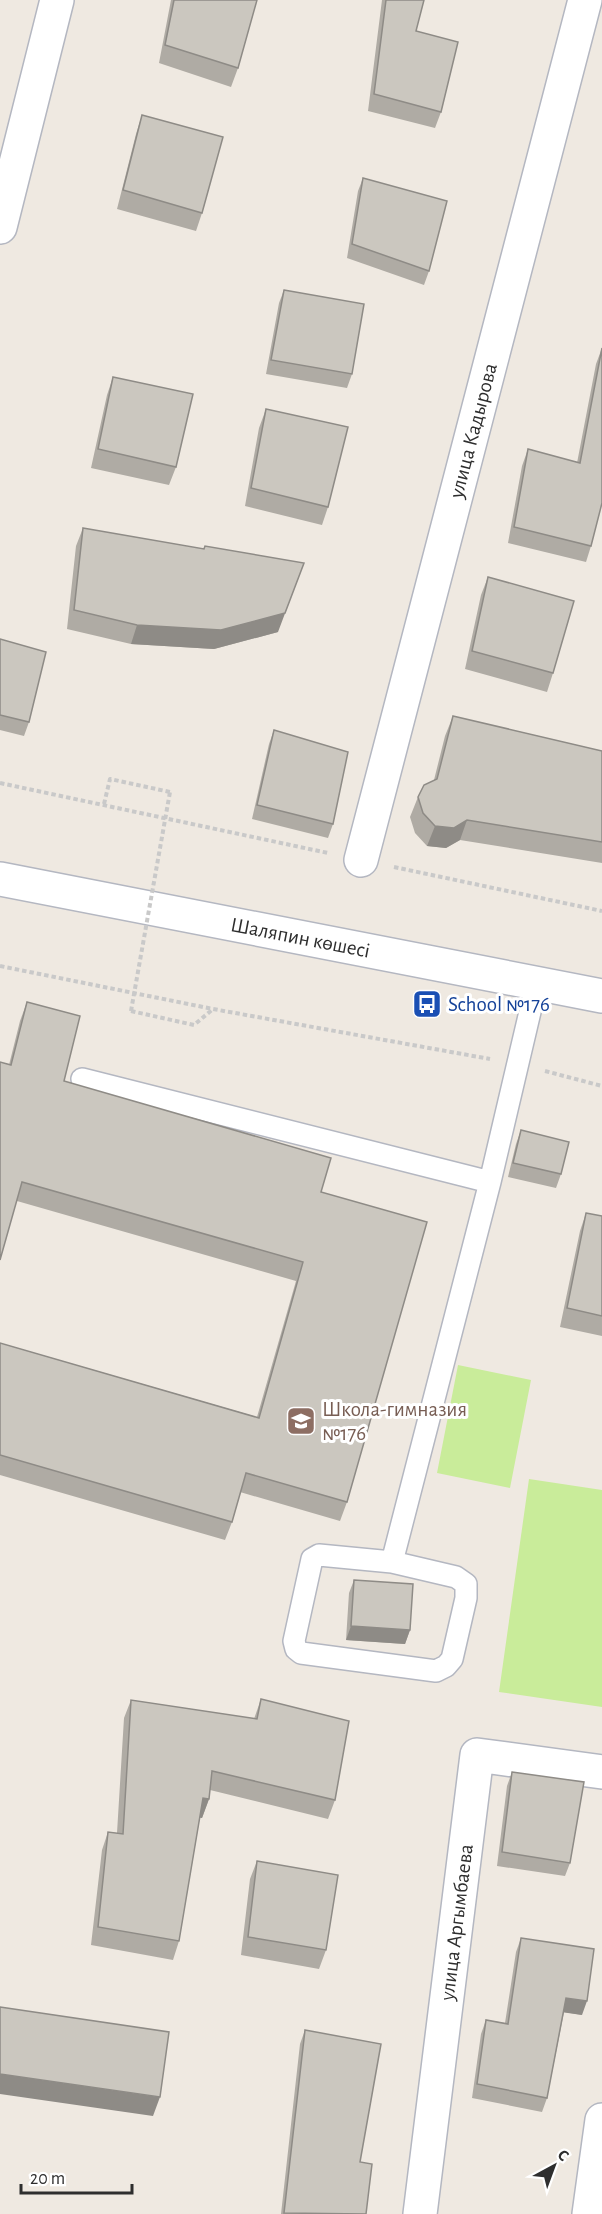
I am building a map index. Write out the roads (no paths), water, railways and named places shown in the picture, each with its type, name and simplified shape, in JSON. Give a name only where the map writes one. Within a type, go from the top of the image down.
[{"type":"street","points":[[0,227],[57,0]]},
{"type":"street","name":"улица Кадырова","points":[[361,860],[585,0]]},
{"type":"street","name":"Шаляпин көшесі","points":[[0,879],[602,996]]},
{"type":"street","name":"улица Аргымбаева","points":[[420,2214],[477,1755],[602,1772]]},
{"type":"street","points":[[590,2214],[602,2120]]},
{"type":"lane","points":[[392,1562],[490,1182],[537,982]]},
{"type":"lane","points":[[82,1079],[490,1182]]},
{"type":"lane","points":[[319,1555],[392,1562],[456,1577],[466,1584],[466,1598],[452,1659],[446,1666],[436,1671],[301,1653],[296,1649],[294,1641],[312,1559],[319,1555]]},
{"type":"place","name":"School №176","points":[[427,1004]]},
{"type":"place","name":"Школа-гимназия №176","points":[[301,1421]]}]
